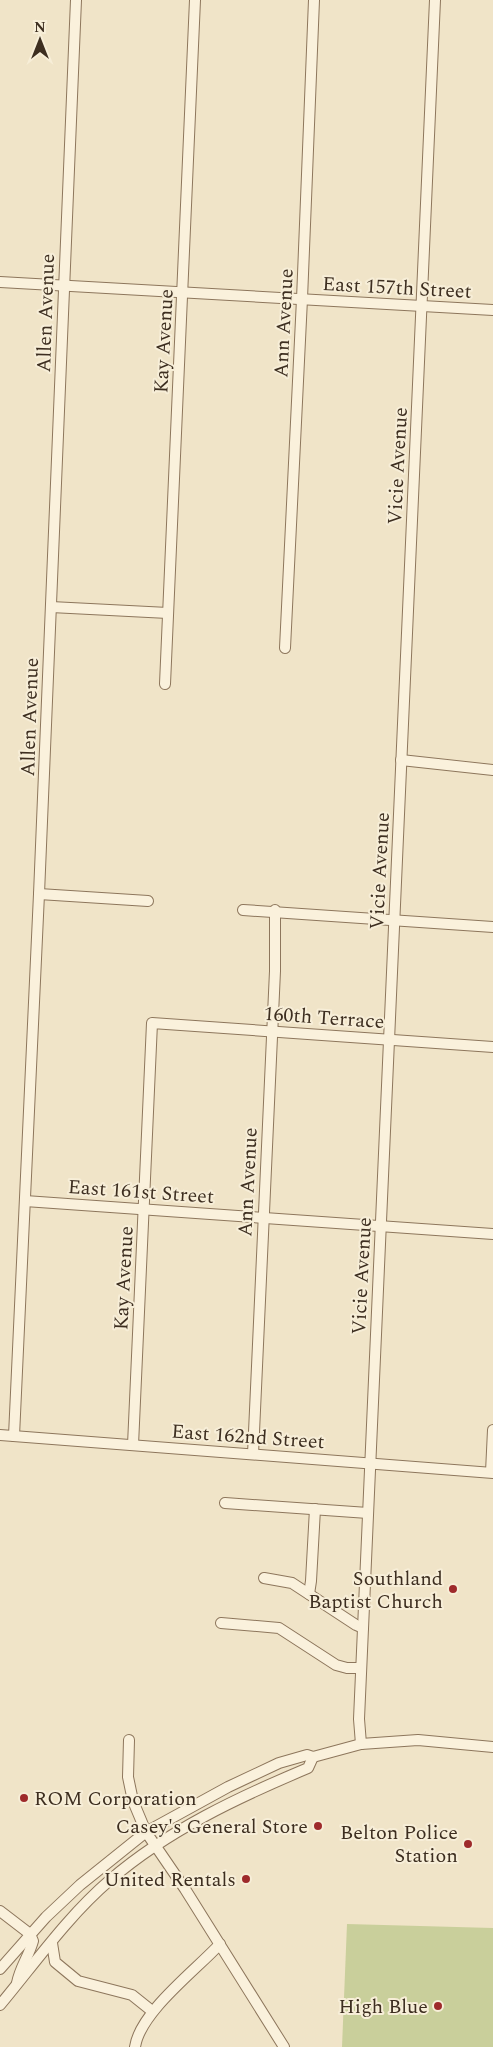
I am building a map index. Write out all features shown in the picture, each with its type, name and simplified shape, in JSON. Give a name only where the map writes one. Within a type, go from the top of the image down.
[{"type":"street","name":"Allen Avenue","points":[[14,1436],[39,894],[76,0]]},
{"type":"street","name":"Kay Avenue","points":[[164,684],[195,0]]},
{"type":"street","name":"Ann Avenue","points":[[285,648],[314,0]]},
{"type":"street","name":"Vicie Avenue","points":[[361,1744],[359,1719],[361,1668],[435,0]]},
{"type":"street","name":"East 157th Street","points":[[0,282],[64,284],[493,310]]},
{"type":"street","points":[[51,607],[168,613]]},
{"type":"street","points":[[401,760],[493,770]]},
{"type":"street","points":[[39,894],[148,901]]},
{"type":"street","points":[[243,910],[275,910],[493,927]]},
{"type":"street","name":"Ann Avenue","points":[[253,1454],[275,970],[275,910]]},
{"type":"street","name":"Kay Avenue","points":[[133,1445],[152,1023]]},
{"type":"street","name":"160th Terrace","points":[[152,1023],[493,1047]]},
{"type":"street","name":"East 161st Street","points":[[25,1201],[493,1234]]},
{"type":"street","points":[[492,1472],[493,1430]]},
{"type":"street","name":"East 162nd Street","points":[[0,1435],[492,1472]]},
{"type":"street","points":[[225,1503],[368,1513]]},
{"type":"street","points":[[309,1594],[315,1509]]},
{"type":"street","points":[[264,1578],[286,1581],[363,1628]]},
{"type":"street","points":[[221,1623],[279,1628],[336,1664],[347,1668],[361,1668]]},
{"type":"street","points":[[130,1740],[128,1777],[133,1801],[146,1832],[220,1944],[284,2047]]},
{"type":"street","points":[[0,1969],[30,1934],[80,1885],[146,1832],[228,1786],[279,1763],[307,1755],[313,1757],[361,1744],[418,1740],[493,1747]]},
{"type":"street","points":[[0,2005],[83,1906],[111,1879],[185,1826],[308,1768],[313,1757]]},
{"type":"street","points":[[0,1911],[30,1934],[33,1941],[20,1970],[16,1986]]},
{"type":"street","points":[[52,1943],[55,1962],[78,1981],[132,1995],[152,2011]]},
{"type":"street","points":[[135,2047],[152,2011],[220,1944]]},
{"type":"street","points":[[35,1964],[55,1962]]},
{"type":"green space","points":[[347,1924],[493,1928],[493,2047],[342,2047]]},
{"type":"place","name":"Southland Baptist Church","points":[[453,1589]]},
{"type":"place","name":"ROM Corporation","points":[[24,1798]]},
{"type":"place","name":"Casey's General Store","points":[[318,1826]]},
{"type":"place","name":"Belton Police Station","points":[[468,1844]]},
{"type":"place","name":"United Rentals","points":[[246,1879]]},
{"type":"place","name":"High Blue","points":[[438,2006]]}]
